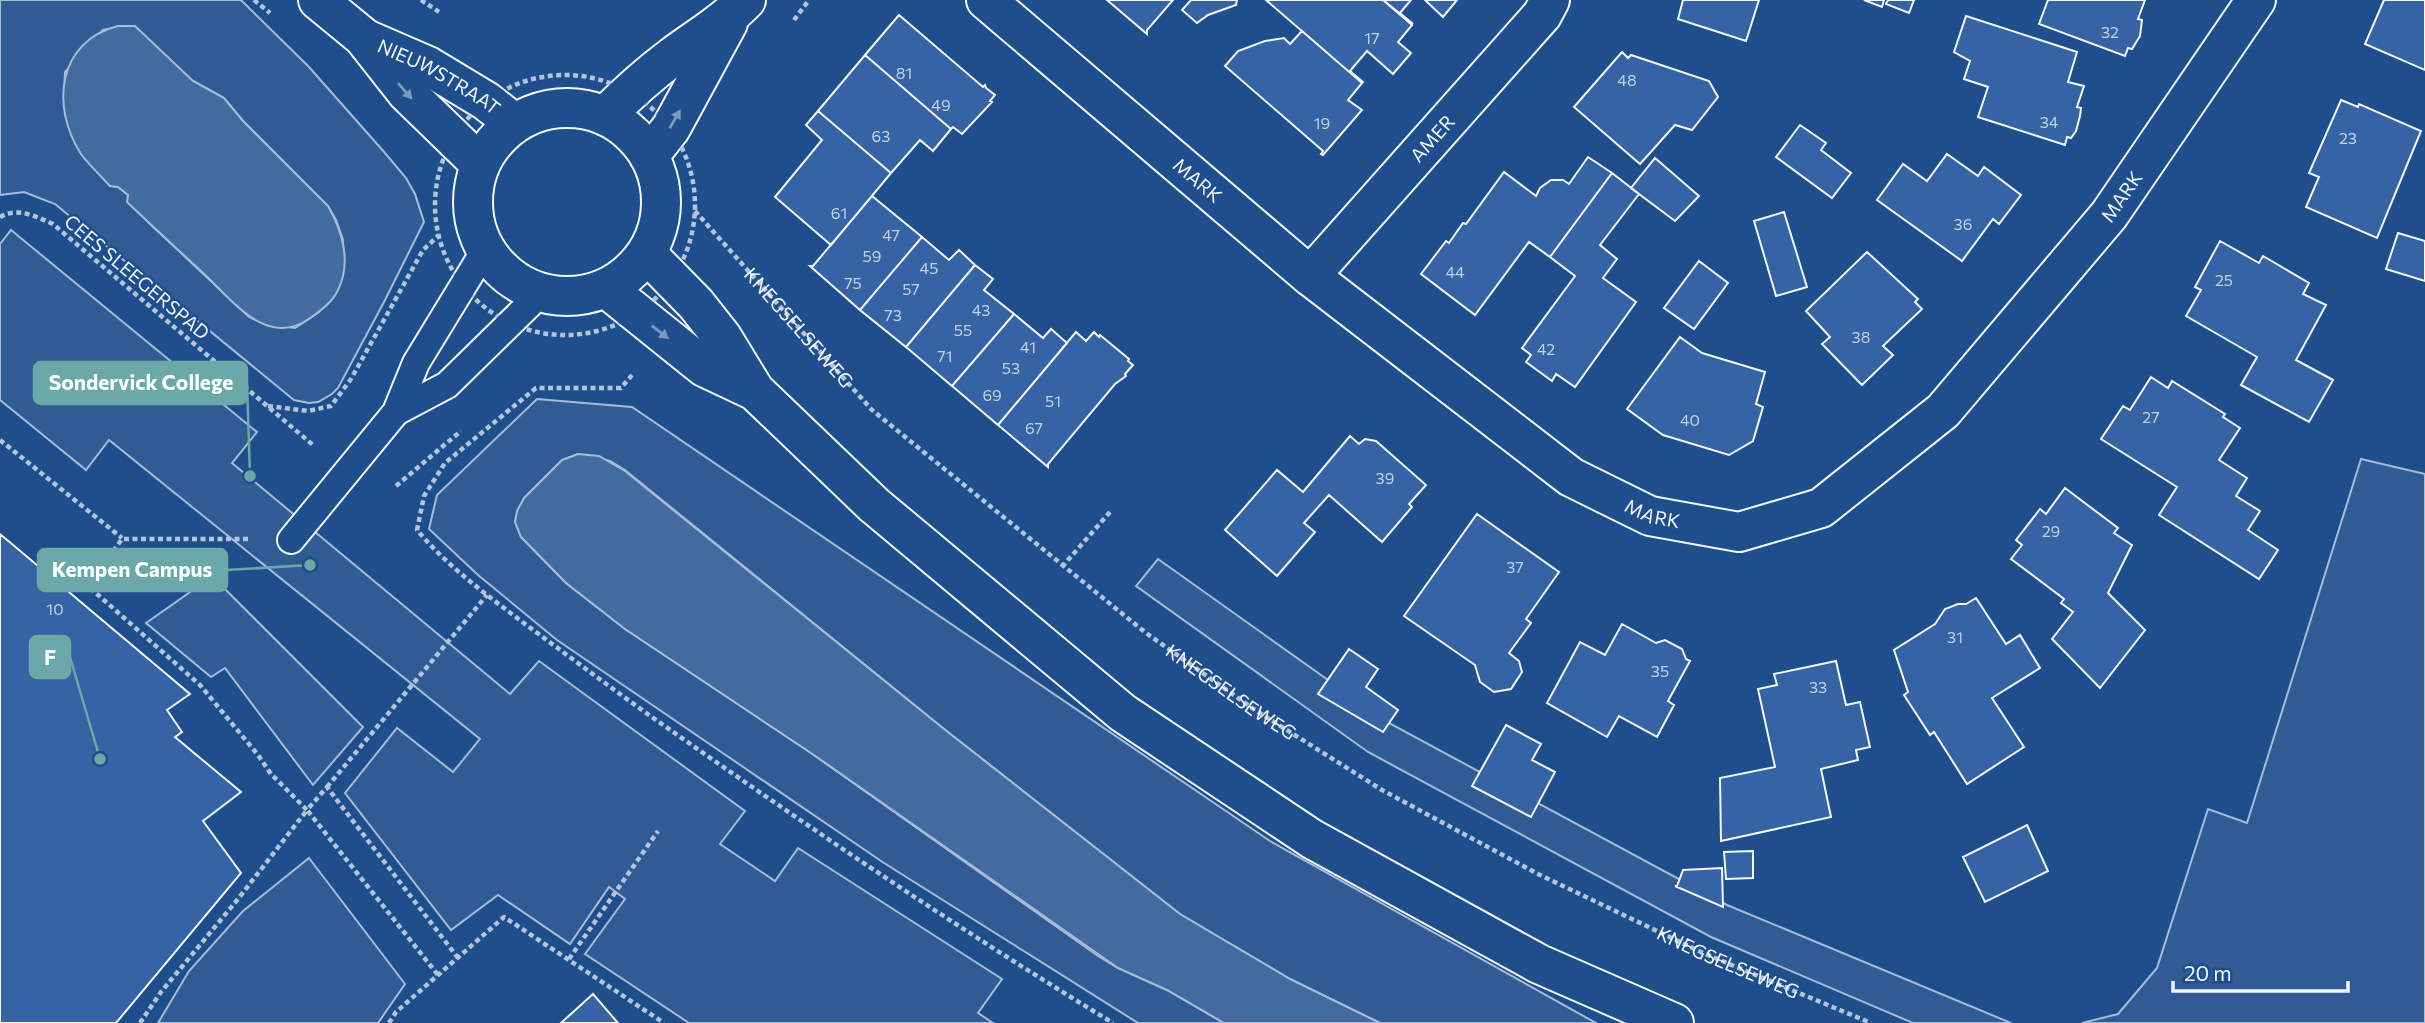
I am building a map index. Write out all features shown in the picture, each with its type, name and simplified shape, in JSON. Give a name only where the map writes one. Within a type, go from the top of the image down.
[{"type":"street","name":"NIEUWSTRAAT","points":[[318,0],[362,37],[407,93],[466,151]]},
{"type":"street","name":"MARK","points":[[986,0],[1310,276],[1571,477],[1650,516],[1739,532],[1821,508],[1943,411],[2109,215],[2256,0]]},
{"type":"street","name":"AMER","points":[[1310,276],[1542,15],[1550,0]]},
{"type":"street","points":[[606,115],[629,92],[671,58],[739,8]]},
{"type":"street","points":[[649,156],[671,128],[739,8]]},
{"type":"street","name":"NIEUWSTRAAT","points":[[362,37],[428,66],[500,112]]},
{"type":"street","points":[[660,266],[629,274],[607,289],[574,297],[540,294],[509,277],[485,250],[474,222],[466,151],[494,141],[500,112],[575,107],[606,115],[631,132],[649,156],[661,189],[660,266],[722,337],[755,391],[874,505],[1123,713],[1312,839],[1539,964],[1674,1023]]},
{"type":"street","points":[[607,289],[704,367],[755,391]]},
{"type":"lane","points":[[291,540],[396,412],[416,363],[485,250]]},
{"type":"lane","points":[[396,412],[447,386],[540,294]]},
{"type":"path","points":[[535,78],[509,87],[500,112],[467,118],[466,151],[441,166],[435,197],[439,235],[448,262],[462,285],[485,307],[512,324],[537,332],[565,335],[602,330],[637,314],[656,298],[660,266]]},
{"type":"path","name":"CEES SLEEGERSPAD","points":[[0,217],[10,211],[31,214],[53,224],[267,406],[308,411],[331,406],[351,379],[423,250],[439,235]]},
{"type":"path","name":"KNEGSELSEWEG","points":[[660,266],[687,252],[695,211],[872,411],[1146,633],[1255,710],[1382,790],[1538,874],[1703,953],[1871,1023]]},
{"type":"path","points":[[621,388],[536,388],[445,463],[424,496],[417,530],[445,559],[488,595],[602,681],[738,777],[918,898],[1113,1023]]},
{"type":"path","points":[[0,440],[122,539],[291,540]]},
{"type":"path","points":[[1062,567],[1110,512]]},
{"type":"path","points":[[88,586],[122,539]]},
{"type":"path","points":[[64,588],[76,575],[200,685],[258,755],[271,775],[307,810],[439,975]]},
{"type":"path","points":[[140,1023],[161,992],[307,810],[488,595]]},
{"type":"path","points":[[327,787],[458,958]]},
{"type":"path","points":[[569,959],[658,831]]},
{"type":"path","points":[[389,1023],[396,1012],[504,917],[664,1023]]},
{"type":"shaded area","points":[[0,0],[241,0],[309,67],[406,178],[415,194],[424,222],[338,388],[318,402],[309,403],[294,400],[55,204],[24,192],[0,195]],"holes":[[[123,26],[193,81],[224,98],[243,121],[328,206],[336,220],[343,240],[344,270],[319,312],[295,328],[265,324],[249,317],[147,221],[128,195],[118,187],[110,186],[82,155],[68,125],[64,97],[65,72],[103,30]]]},
{"type":"shaded area","points":[[118,26],[135,26],[193,81],[224,98],[243,121],[328,206],[338,226],[344,248],[344,270],[335,296],[310,318],[294,326],[279,328],[250,317],[127,202],[128,195],[118,187],[110,186],[81,154],[65,116],[65,78],[72,60],[83,46],[98,34]]},
{"type":"shaded area","points":[[11,230],[257,432],[232,463],[510,694],[539,661],[745,811],[720,844],[775,881],[798,848],[1002,979],[978,1013],[993,1023],[689,1023],[585,954],[625,899],[609,887],[570,944],[498,895],[451,930],[345,793],[397,728],[453,772],[480,739],[109,440],[86,470],[0,400],[0,244]]},
{"type":"shaded area","points":[[537,399],[632,407],[1270,841],[1596,1023],[1380,1023],[1290,979],[1180,914],[944,729],[625,470],[610,461],[578,454],[562,460],[524,498],[515,522],[521,537],[566,583],[625,629],[811,753],[1098,956],[1167,990],[1224,1023],[1138,1023],[884,863],[557,640],[478,575],[429,529],[437,495]]},
{"type":"shaded area","points":[[578,454],[599,456],[625,471],[944,729],[1180,914],[1290,979],[1380,1023],[1224,1023],[1167,990],[1118,968],[811,753],[625,629],[566,583],[521,537],[515,522],[524,498],[562,460]]},
{"type":"shaded area","points":[[2361,459],[2425,474],[2425,1023],[2082,1023],[2118,1014],[2157,968],[2208,809],[2247,823]]},
{"type":"shaded area","points":[[1158,559],[1387,722],[1727,905],[2011,1023],[1913,1023],[1711,937],[1368,752],[1136,586]]},
{"type":"shaded area","points":[[203,583],[219,585],[225,589],[363,727],[313,785],[225,668],[211,677],[146,623]]},
{"type":"shaded area","points":[[309,858],[405,984],[378,1023],[158,1023],[189,971],[243,911]]},
{"type":"building","points":[[1107,0],[1173,0],[1147,30],[1147,34]]},
{"type":"building","points":[[1191,0],[1237,0],[1236,5],[1208,15],[1197,23],[1182,10]]},
{"type":"building","points":[[1266,0],[1383,0],[1412,25],[1398,42],[1411,53],[1393,74],[1367,51],[1350,71],[1362,83]]},
{"type":"building","points":[[1383,0],[1411,0],[1400,13],[1413,24]]},
{"type":"building","points":[[1425,0],[1457,0],[1443,17]]},
{"type":"building","points":[[1683,0],[1759,0],[1746,41],[1678,19]]},
{"type":"building","points":[[1864,0],[1884,0],[1882,7]]},
{"type":"building","points":[[1888,0],[1914,0],[1909,13],[1886,4]]},
{"type":"building","points":[[2048,0],[2145,0],[2138,19],[2142,20],[2140,36],[2132,49],[2128,48],[2125,56],[2039,24]]},
{"type":"building","points":[[2384,0],[2425,0],[2425,70],[2365,44]]},
{"type":"building","points":[[899,15],[995,95],[990,101],[992,102],[962,134],[953,127],[951,129],[865,55]]},
{"type":"building","points":[[1966,16],[2077,52],[2068,82],[2084,86],[2077,107],[2081,108],[2076,131],[2071,138],[2067,137],[2065,145],[1978,117],[1988,87],[1964,79],[1970,61],[1954,52]]},
{"type":"building","points":[[1302,31],[1362,83],[1348,100],[1362,110],[1323,155],[1323,151],[1225,66],[1238,51],[1265,41],[1284,38],[1290,44]]},
{"type":"building","points":[[1622,52],[1628,58],[1631,55],[1709,81],[1718,97],[1692,130],[1675,125],[1640,164],[1574,107]]},
{"type":"building","points":[[865,55],[951,129],[933,151],[920,140],[891,173],[818,111]]},
{"type":"building","points":[[2341,100],[2358,107],[2359,104],[2421,131],[2377,238],[2306,207],[2319,177],[2309,173]]},
{"type":"building","points":[[818,111],[891,173],[831,245],[775,197],[822,140],[806,125]]},
{"type":"building","points":[[1800,125],[1826,143],[1821,150],[1851,173],[1832,198],[1776,157]]},
{"type":"building","points":[[1947,154],[1978,176],[1984,167],[2021,195],[1999,224],[1993,219],[1962,261],[1877,200],[1903,164],[1927,181]]},
{"type":"building","points":[[1588,157],[1612,173],[1550,257],[1529,242],[1475,315],[1421,274],[1446,241],[1449,243],[1463,223],[1466,224],[1504,172],[1536,196],[1540,188],[1551,180],[1563,180],[1569,184]]},
{"type":"building","points":[[1655,158],[1699,196],[1675,221],[1631,188]]},
{"type":"building","points":[[1612,173],[1639,194],[1600,245],[1617,259],[1603,278],[1636,302],[1575,387],[1556,374],[1552,381],[1526,362],[1531,355],[1522,348],[1575,276],[1550,257]]},
{"type":"building","points":[[872,196],[922,237],[860,310],[810,266],[813,266]]},
{"type":"building","points":[[1784,212],[1807,287],[1776,296],[1754,221]]},
{"type":"building","points":[[2398,233],[2425,241],[2425,281],[2386,269]]},
{"type":"building","points":[[922,237],[949,260],[959,250],[975,265],[906,347],[860,310]]},
{"type":"building","points":[[2220,241],[2259,263],[2263,256],[2309,283],[2303,294],[2326,305],[2296,360],[2333,380],[2309,422],[2241,385],[2257,357],[2186,316],[2201,290],[2195,287]]},
{"type":"building","points":[[1867,252],[1918,299],[1915,302],[1922,309],[1883,346],[1893,355],[1862,385],[1822,344],[1830,337],[1806,311]]},
{"type":"building","points":[[1699,261],[1728,283],[1694,329],[1664,308]]},
{"type":"building","points":[[975,265],[993,279],[984,290],[1014,314],[952,386],[906,347]]},
{"type":"building","points":[[1014,314],[1043,338],[1051,329],[1067,343],[998,425],[952,386]]},
{"type":"building","points":[[1076,332],[1086,341],[1094,332],[1099,337],[1100,335],[1133,365],[1048,467],[998,425]]},
{"type":"building","points":[[1680,337],[1702,353],[1765,372],[1756,404],[1763,407],[1753,441],[1729,455],[1663,435],[1627,409]]},
{"type":"building","points":[[2151,377],[2168,388],[2172,381],[2225,414],[2223,417],[2240,428],[2219,460],[2247,478],[2236,496],[2260,511],[2248,530],[2278,550],[2259,579],[2159,515],[2177,487],[2101,439],[2123,406],[2130,410]]},
{"type":"building","points":[[1350,436],[1359,444],[1365,439],[1376,441],[1426,485],[1409,504],[1412,507],[1382,542],[1329,495],[1304,523],[1315,532],[1277,576],[1225,530],[1277,470],[1303,492]]},
{"type":"building","points":[[2065,488],[2118,528],[2114,533],[2132,545],[2108,593],[2145,630],[2100,688],[2052,639],[2073,612],[2061,603],[2064,599],[2011,559],[2022,545],[2016,540],[2040,509],[2046,514]]},
{"type":"building","points":[[1477,514],[1559,572],[1526,619],[1531,623],[1509,653],[1519,661],[1522,672],[1511,689],[1494,692],[1480,682],[1475,665],[1404,616]]},
{"type":"building","points":[[0,534],[190,694],[167,710],[182,732],[175,737],[241,792],[203,821],[241,873],[116,1023],[0,1023]]},
{"type":"building","points":[[1976,598],[2006,644],[2020,635],[2040,668],[1992,698],[2024,747],[1967,784],[1934,732],[1930,735],[1904,695],[1908,692],[1894,650],[1935,624],[1945,609],[1966,604]]},
{"type":"building","points":[[1622,624],[1656,643],[1665,640],[1682,649],[1686,659],[1690,661],[1668,701],[1674,705],[1657,737],[1619,716],[1607,737],[1547,703],[1580,642],[1605,655]]},
{"type":"building","points":[[1349,649],[1378,669],[1366,687],[1398,710],[1383,732],[1318,694]]},
{"type":"building","points":[[1836,661],[1846,705],[1860,702],[1870,747],[1856,750],[1858,760],[1821,769],[1831,817],[1721,841],[1720,778],[1775,767],[1758,689],[1777,685],[1774,674]]},
{"type":"building","points":[[1506,725],[1541,744],[1532,760],[1555,772],[1531,817],[1472,786]]},
{"type":"building","points":[[2027,825],[2048,871],[1985,902],[1963,857]]},
{"type":"building","points":[[1753,851],[1753,878],[1726,879],[1724,852]]},
{"type":"building","points":[[1722,868],[1723,907],[1675,886],[1683,870]]},
{"type":"building","points":[[593,994],[618,1023],[561,1023]]},
{"type":"place","name":"Sondervick College","points":[[250,476]]},
{"type":"place","name":"Kempen Campus","points":[[310,565]]},
{"type":"place","name":"F","points":[[100,759]]}]
